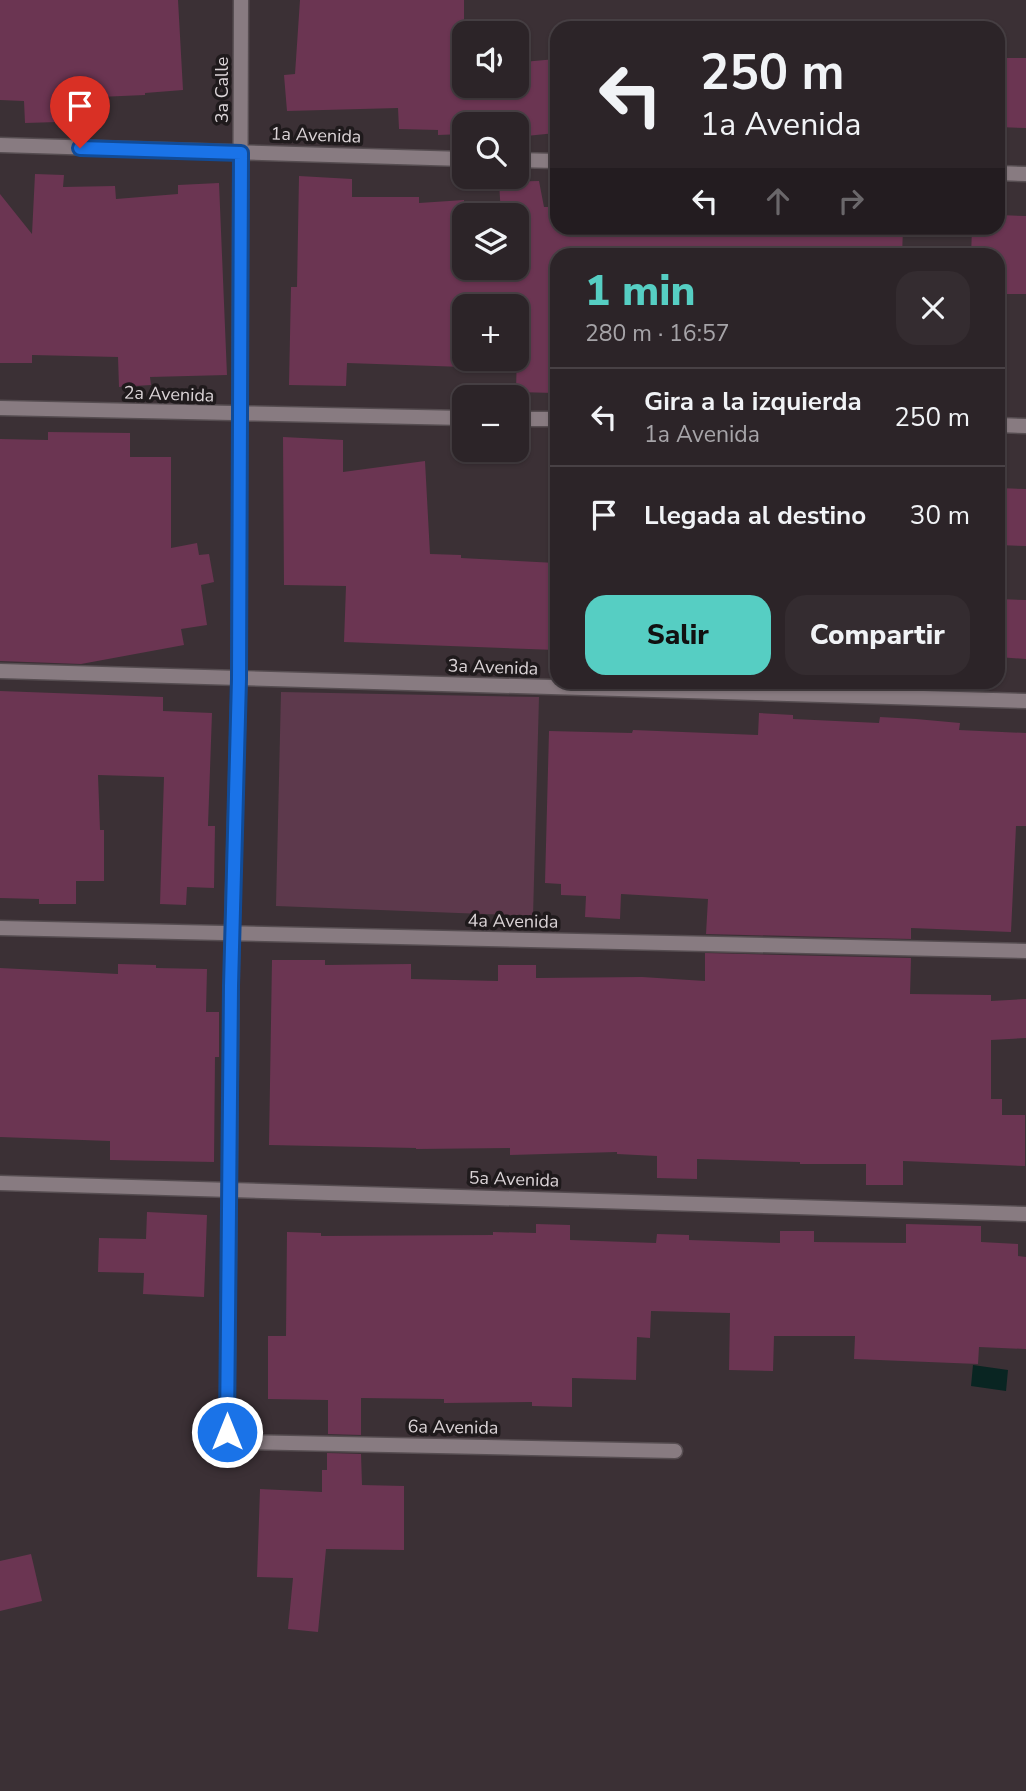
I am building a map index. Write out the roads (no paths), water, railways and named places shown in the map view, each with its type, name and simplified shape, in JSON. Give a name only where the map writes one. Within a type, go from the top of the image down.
[{"type":"street","name":"3a Calle","points":[[231,1439],[227,1432],[228,1189],[239,679],[241,0]]},
{"type":"street","name":"1a Avenida","points":[[0,145],[452,159]]},
{"type":"street","points":[[529,160],[550,161]]},
{"type":"street","points":[[1005,173],[1026,174]]},
{"type":"street","name":"2a Avenida","points":[[0,408],[452,418]]},
{"type":"street","points":[[529,419],[550,419]]},
{"type":"street","points":[[1005,425],[1026,426]]},
{"type":"street","name":"3a Avenida","points":[[0,671],[550,688]]},
{"type":"street","name":"3a Avenida","points":[[597,689],[1026,701]]},
{"type":"street","name":"4a Avenida","points":[[0,928],[1026,951]]},
{"type":"street","name":"5a Avenida","points":[[0,1183],[1026,1214]]},
{"type":"street","name":"6a Avenida","points":[[231,1439],[239,1442],[675,1451]]}]
